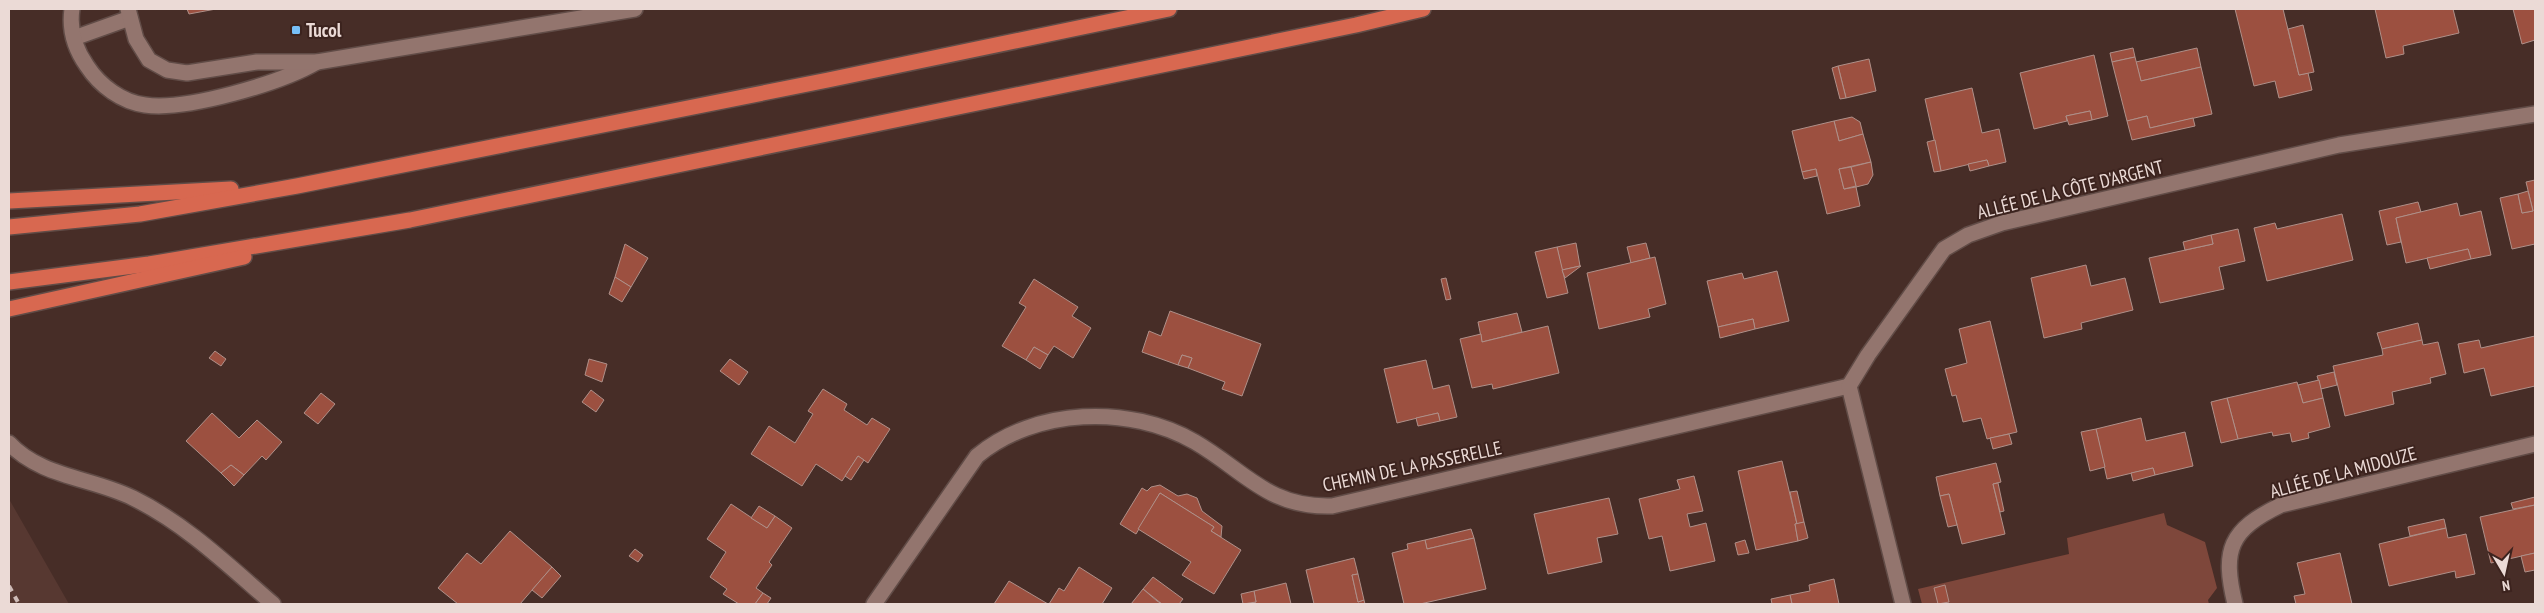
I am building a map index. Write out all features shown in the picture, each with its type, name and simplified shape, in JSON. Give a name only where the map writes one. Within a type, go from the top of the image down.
[{"type":"highway","points":[[9,227],[140,214],[297,186],[828,80],[1169,9]]},
{"type":"highway","points":[[9,309],[410,220],[1356,25],[1423,9]]},
{"type":"highway","points":[[9,201],[297,186]]},
{"type":"highway","points":[[9,282],[149,264],[410,220]]},
{"type":"street","points":[[72,9],[74,38],[82,59],[98,80],[119,96],[145,105],[183,103],[210,98],[301,72],[317,62]]},
{"type":"street","points":[[74,38],[129,13],[140,49],[149,60],[167,70],[187,72],[258,62],[317,62],[635,9]]},
{"type":"street","name":"ALLÉE DE LA CÔTE D'ARGENT","points":[[1849,386],[1868,355],[1944,249],[1968,235],[2002,223],[2339,146],[2535,114]]},
{"type":"street","points":[[1849,386],[1902,604]]},
{"type":"street","name":"CHEMIN DE LA PASSERELLE","points":[[874,604],[977,456],[995,440],[1019,430],[1067,417],[1096,417],[1155,424],[1177,432],[1197,443],[1277,497],[1302,506],[1332,506],[1849,386]]},
{"type":"street","points":[[9,443],[31,461],[50,470],[111,487],[161,513],[187,530],[272,604]]},
{"type":"street","name":"ALLÉE DE LA MIDOUZE","points":[[2235,604],[2229,578],[2231,548],[2241,532],[2265,513],[2281,505],[2535,444]]},
{"type":"shaded area","points":[[9,499],[69,604],[9,604]]},
{"type":"shaded area","points":[[2164,513],[2167,525],[2205,542],[2217,588],[2208,600],[2209,604],[1922,604],[1918,589],[2069,554],[2067,538]]},
{"type":"building","points":[[187,9],[216,9],[189,14]]},
{"type":"building","points":[[2235,9],[2283,9],[2299,75],[2308,73],[2312,90],[2279,98],[2275,81],[2254,86]]},
{"type":"building","points":[[2375,9],[2453,9],[2459,33],[2403,46],[2404,54],[2386,58]]},
{"type":"building","points":[[2513,9],[2535,9],[2535,40],[2522,44]]},
{"type":"building","points":[[2303,25],[2314,72],[2299,75],[2288,29]]},
{"type":"building","points":[[2133,48],[2135,57],[2112,62],[2110,53]]},
{"type":"building","points":[[2197,48],[2201,67],[2141,81],[2136,62]]},
{"type":"building","points":[[2094,55],[2108,116],[2092,120],[2090,111],[2066,116],[2067,121],[2034,129],[2020,73]]},
{"type":"building","points":[[2135,57],[2141,81],[2201,67],[2212,114],[2150,128],[2147,116],[2127,121],[2112,62]]},
{"type":"building","points":[[1869,59],[1876,91],[1846,98],[1838,66]]},
{"type":"building","points":[[1838,66],[1846,98],[1840,99],[1832,68]]},
{"type":"building","points":[[1972,88],[1982,133],[1999,129],[2006,162],[1989,166],[1987,160],[1941,171],[1925,99]]},
{"type":"building","points":[[2090,111],[2092,120],[2069,125],[2066,116]]},
{"type":"building","points":[[2147,116],[2150,128],[2193,118],[2195,126],[2132,140],[2127,121]]},
{"type":"building","points":[[1852,117],[1860,122],[1863,134],[1839,141],[1834,121]]},
{"type":"building","points":[[1834,121],[1839,141],[1863,134],[1871,162],[1839,169],[1844,189],[1856,187],[1860,206],[1827,214],[1816,169],[1802,172],[1792,131]]},
{"type":"building","points":[[1935,140],[1941,171],[1934,172],[1927,142]]},
{"type":"building","points":[[1987,160],[1989,166],[1970,171],[1968,164]]},
{"type":"building","points":[[1871,162],[1873,175],[1868,184],[1856,187],[1851,167]]},
{"type":"building","points":[[1851,167],[1856,186],[1844,189],[1839,169]]},
{"type":"building","points":[[1816,169],[1817,176],[1804,179],[1802,172]]},
{"type":"building","points":[[2535,180],[2535,244],[2512,249],[2500,198],[2518,194],[2522,213],[2533,211],[2526,182]]},
{"type":"building","points":[[2528,191],[2533,211],[2522,213],[2518,194]]},
{"type":"building","points":[[2418,202],[2421,212],[2396,218],[2401,242],[2387,245],[2379,211]]},
{"type":"building","points":[[2457,203],[2460,216],[2481,211],[2491,255],[2471,259],[2468,249],[2406,263],[2396,218]]},
{"type":"building","points":[[2342,214],[2353,260],[2267,281],[2254,228],[2275,223],[2277,229]]},
{"type":"building","points":[[2238,229],[2245,261],[2219,267],[2224,289],[2160,303],[2149,258],[2213,244],[2211,235]]},
{"type":"building","points":[[2211,235],[2213,244],[2185,250],[2183,242]]},
{"type":"building","points":[[1576,243],[1580,266],[1562,270],[1557,247]]},
{"type":"building","points":[[1646,243],[1650,258],[1631,263],[1627,247]]},
{"type":"building","points":[[625,244],[648,258],[631,287],[615,277]]},
{"type":"building","points":[[1557,247],[1568,293],[1547,298],[1535,252]]},
{"type":"building","points":[[2468,249],[2471,259],[2430,269],[2427,258]]},
{"type":"building","points":[[1655,257],[1666,304],[1648,309],[1650,317],[1599,329],[1587,273]]},
{"type":"building","points":[[2086,265],[2091,286],[2125,278],[2133,310],[2081,323],[2082,329],[2044,338],[2031,278]]},
{"type":"building","points":[[1581,266],[1565,278],[1562,270]]},
{"type":"building","points":[[1777,271],[1789,321],[1755,329],[1753,319],[1718,327],[1707,281],[1742,273],[1744,279]]},
{"type":"building","points":[[615,277],[631,287],[622,302],[609,294]]},
{"type":"building","points":[[1446,278],[1451,299],[1446,300],[1441,279]]},
{"type":"building","points":[[1034,279],[1078,307],[1072,316],[1091,328],[1073,358],[1054,346],[1048,355],[1034,347],[1026,360],[1002,346],[1026,307],[1019,303]]},
{"type":"building","points":[[1170,311],[1261,344],[1242,396],[1222,389],[1225,382],[1188,368],[1192,358],[1182,355],[1178,365],[1142,352],[1149,331],[1161,336]]},
{"type":"building","points":[[1517,313],[1522,332],[1482,342],[1478,322]]},
{"type":"building","points":[[1753,319],[1755,329],[1720,338],[1718,327]]},
{"type":"building","points":[[1990,321],[2017,432],[1987,439],[1981,418],[1963,422],[1956,395],[1952,396],[1945,369],[1967,363],[1959,329]]},
{"type":"building","points":[[2418,323],[2422,340],[2382,349],[2377,333]]},
{"type":"building","points":[[1548,326],[1559,373],[1493,389],[1492,384],[1472,388],[1460,339],[1481,334],[1482,342]]},
{"type":"building","points":[[2535,336],[2535,386],[2491,396],[2484,368],[2464,373],[2458,344],[2479,340],[2481,348]]},
{"type":"building","points":[[2422,340],[2423,345],[2438,342],[2446,374],[2430,378],[2431,383],[2392,392],[2394,404],[2345,416],[2333,366],[2383,355],[2382,349]]},
{"type":"building","points":[[1034,347],[1048,355],[1040,369],[1026,360]]},
{"type":"building","points":[[215,351],[226,359],[221,366],[209,358]]},
{"type":"building","points":[[1182,355],[1192,358],[1188,368],[1178,365]]},
{"type":"building","points":[[589,359],[607,364],[602,382],[585,375]]},
{"type":"building","points":[[730,359],[748,372],[739,385],[720,371]]},
{"type":"building","points":[[1426,360],[1433,389],[1449,385],[1457,417],[1440,421],[1438,413],[1397,423],[1384,369]]},
{"type":"building","points":[[2334,372],[2337,385],[2321,389],[2317,376]]},
{"type":"building","points":[[2319,380],[2323,398],[2303,403],[2298,385]]},
{"type":"building","points":[[2297,382],[2303,403],[2323,398],[2330,427],[2308,433],[2309,438],[2292,442],[2290,433],[2273,436],[2272,432],[2238,439],[2227,398]]},
{"type":"building","points":[[823,389],[847,404],[844,410],[867,425],[872,418],[890,429],[868,463],[858,456],[842,481],[816,464],[802,486],[751,454],[769,426],[795,443],[813,414],[808,411]]},
{"type":"building","points":[[591,390],[604,400],[596,412],[582,402]]},
{"type":"building","points":[[321,393],[335,404],[318,424],[304,413]]},
{"type":"building","points":[[2227,398],[2238,439],[2221,443],[2211,402]]},
{"type":"building","points":[[212,413],[239,438],[257,420],[282,442],[266,460],[262,456],[244,475],[231,465],[221,473],[186,441]]},
{"type":"building","points":[[1438,413],[1440,421],[1418,426],[1416,418]]},
{"type":"building","points":[[2141,418],[2146,441],[2185,432],[2193,466],[2155,475],[2153,468],[2107,479],[2096,429]]},
{"type":"building","points":[[2096,429],[2105,467],[2090,471],[2081,432]]},
{"type":"building","points":[[2009,434],[2012,444],[1993,449],[1990,438]]},
{"type":"building","points":[[858,456],[864,460],[851,480],[845,476]]},
{"type":"building","points":[[1782,461],[1797,524],[1795,524],[1798,541],[1756,550],[1738,471]]},
{"type":"building","points":[[1996,463],[2001,482],[1993,484],[2005,534],[1962,544],[1949,494],[1940,496],[1936,477]]},
{"type":"building","points":[[231,465],[244,475],[234,486],[221,473]]},
{"type":"building","points":[[2153,468],[2155,475],[2133,481],[2131,473]]},
{"type":"building","points":[[1694,476],[1703,511],[1687,514],[1690,527],[1706,523],[1715,561],[1670,571],[1662,536],[1649,539],[1639,499],[1680,489],[1677,480]]},
{"type":"building","points":[[1998,483],[2004,511],[2000,512],[1993,484]]},
{"type":"building","points":[[1160,485],[1178,496],[1187,494],[1197,498],[1202,511],[1222,526],[1221,537],[1211,531],[1214,527],[1160,493],[1136,534],[1120,524],[1142,488],[1147,491],[1151,487]]},
{"type":"building","points":[[1797,491],[1804,522],[1797,524],[1790,492]]},
{"type":"building","points":[[1160,493],[1214,527],[1211,531],[1241,550],[1214,594],[1182,575],[1191,562],[1138,529]]},
{"type":"building","points":[[1949,494],[1957,525],[1948,527],[1940,496]]},
{"type":"building","points":[[2535,497],[2535,505],[2513,509],[2511,503]]},
{"type":"building","points":[[1609,498],[1618,534],[1597,538],[1602,562],[1548,574],[1534,514]]},
{"type":"building","points":[[731,504],[767,528],[775,516],[792,528],[769,562],[772,565],[756,588],[763,593],[755,604],[739,604],[723,594],[727,589],[710,577],[726,552],[707,539]]},
{"type":"building","points":[[2535,505],[2535,553],[2491,563],[2480,517]]},
{"type":"building","points":[[759,506],[775,516],[767,528],[751,518]]},
{"type":"building","points":[[2444,519],[2446,528],[2410,536],[2408,527]]},
{"type":"building","points":[[1804,522],[1808,538],[1798,541],[1795,524]]},
{"type":"building","points":[[2446,528],[2448,538],[2466,534],[2475,574],[2456,578],[2455,571],[2389,586],[2379,544]]},
{"type":"building","points":[[1471,529],[1474,538],[1427,549],[1425,540]]},
{"type":"building","points":[[510,531],[552,567],[520,604],[458,604],[438,588],[467,553],[481,564]]},
{"type":"building","points":[[1474,538],[1486,589],[1420,604],[1404,604],[1392,553],[1408,549],[1407,544],[1425,540],[1427,549]]},
{"type":"building","points":[[1745,540],[1749,553],[1738,555],[1735,543]]},
{"type":"building","points":[[635,549],[643,555],[638,562],[629,556]]},
{"type":"building","points":[[2340,553],[2352,604],[2296,604],[2294,596],[2305,594],[2297,563]]},
{"type":"building","points":[[2535,553],[2535,570],[2525,572],[2521,556]]},
{"type":"building","points":[[1354,558],[1358,574],[1352,575],[1358,602],[1364,600],[1365,604],[1314,604],[1306,570]]},
{"type":"building","points":[[552,567],[561,576],[542,598],[532,590]]},
{"type":"building","points":[[1079,567],[1112,588],[1102,604],[1049,604],[1059,588],[1064,591]]},
{"type":"building","points":[[1358,574],[1364,600],[1358,602],[1352,575]]},
{"type":"building","points":[[1153,577],[1183,599],[1179,604],[1162,604],[1143,589]]},
{"type":"building","points":[[1834,579],[1839,604],[1792,604],[1790,595],[1810,591],[1809,585]]},
{"type":"building","points":[[1009,581],[1048,604],[994,604]]},
{"type":"building","points":[[1286,583],[1291,604],[1247,604],[1256,602],[1254,591]]},
{"type":"building","points":[[1945,585],[1949,602],[1938,604],[1934,588]]},
{"type":"building","points":[[1143,589],[1157,601],[1162,604],[1131,604]]},
{"type":"building","points":[[1254,591],[1256,602],[1243,604],[1241,594]]},
{"type":"building","points":[[763,593],[771,598],[767,604],[755,604]]},
{"type":"building","points":[[1790,595],[1792,604],[1772,604],[1771,599]]},
{"type":"railway","points":[[9,586],[19,604]]},
{"type":"place","name":"Tucol","points":[[296,30]]}]
